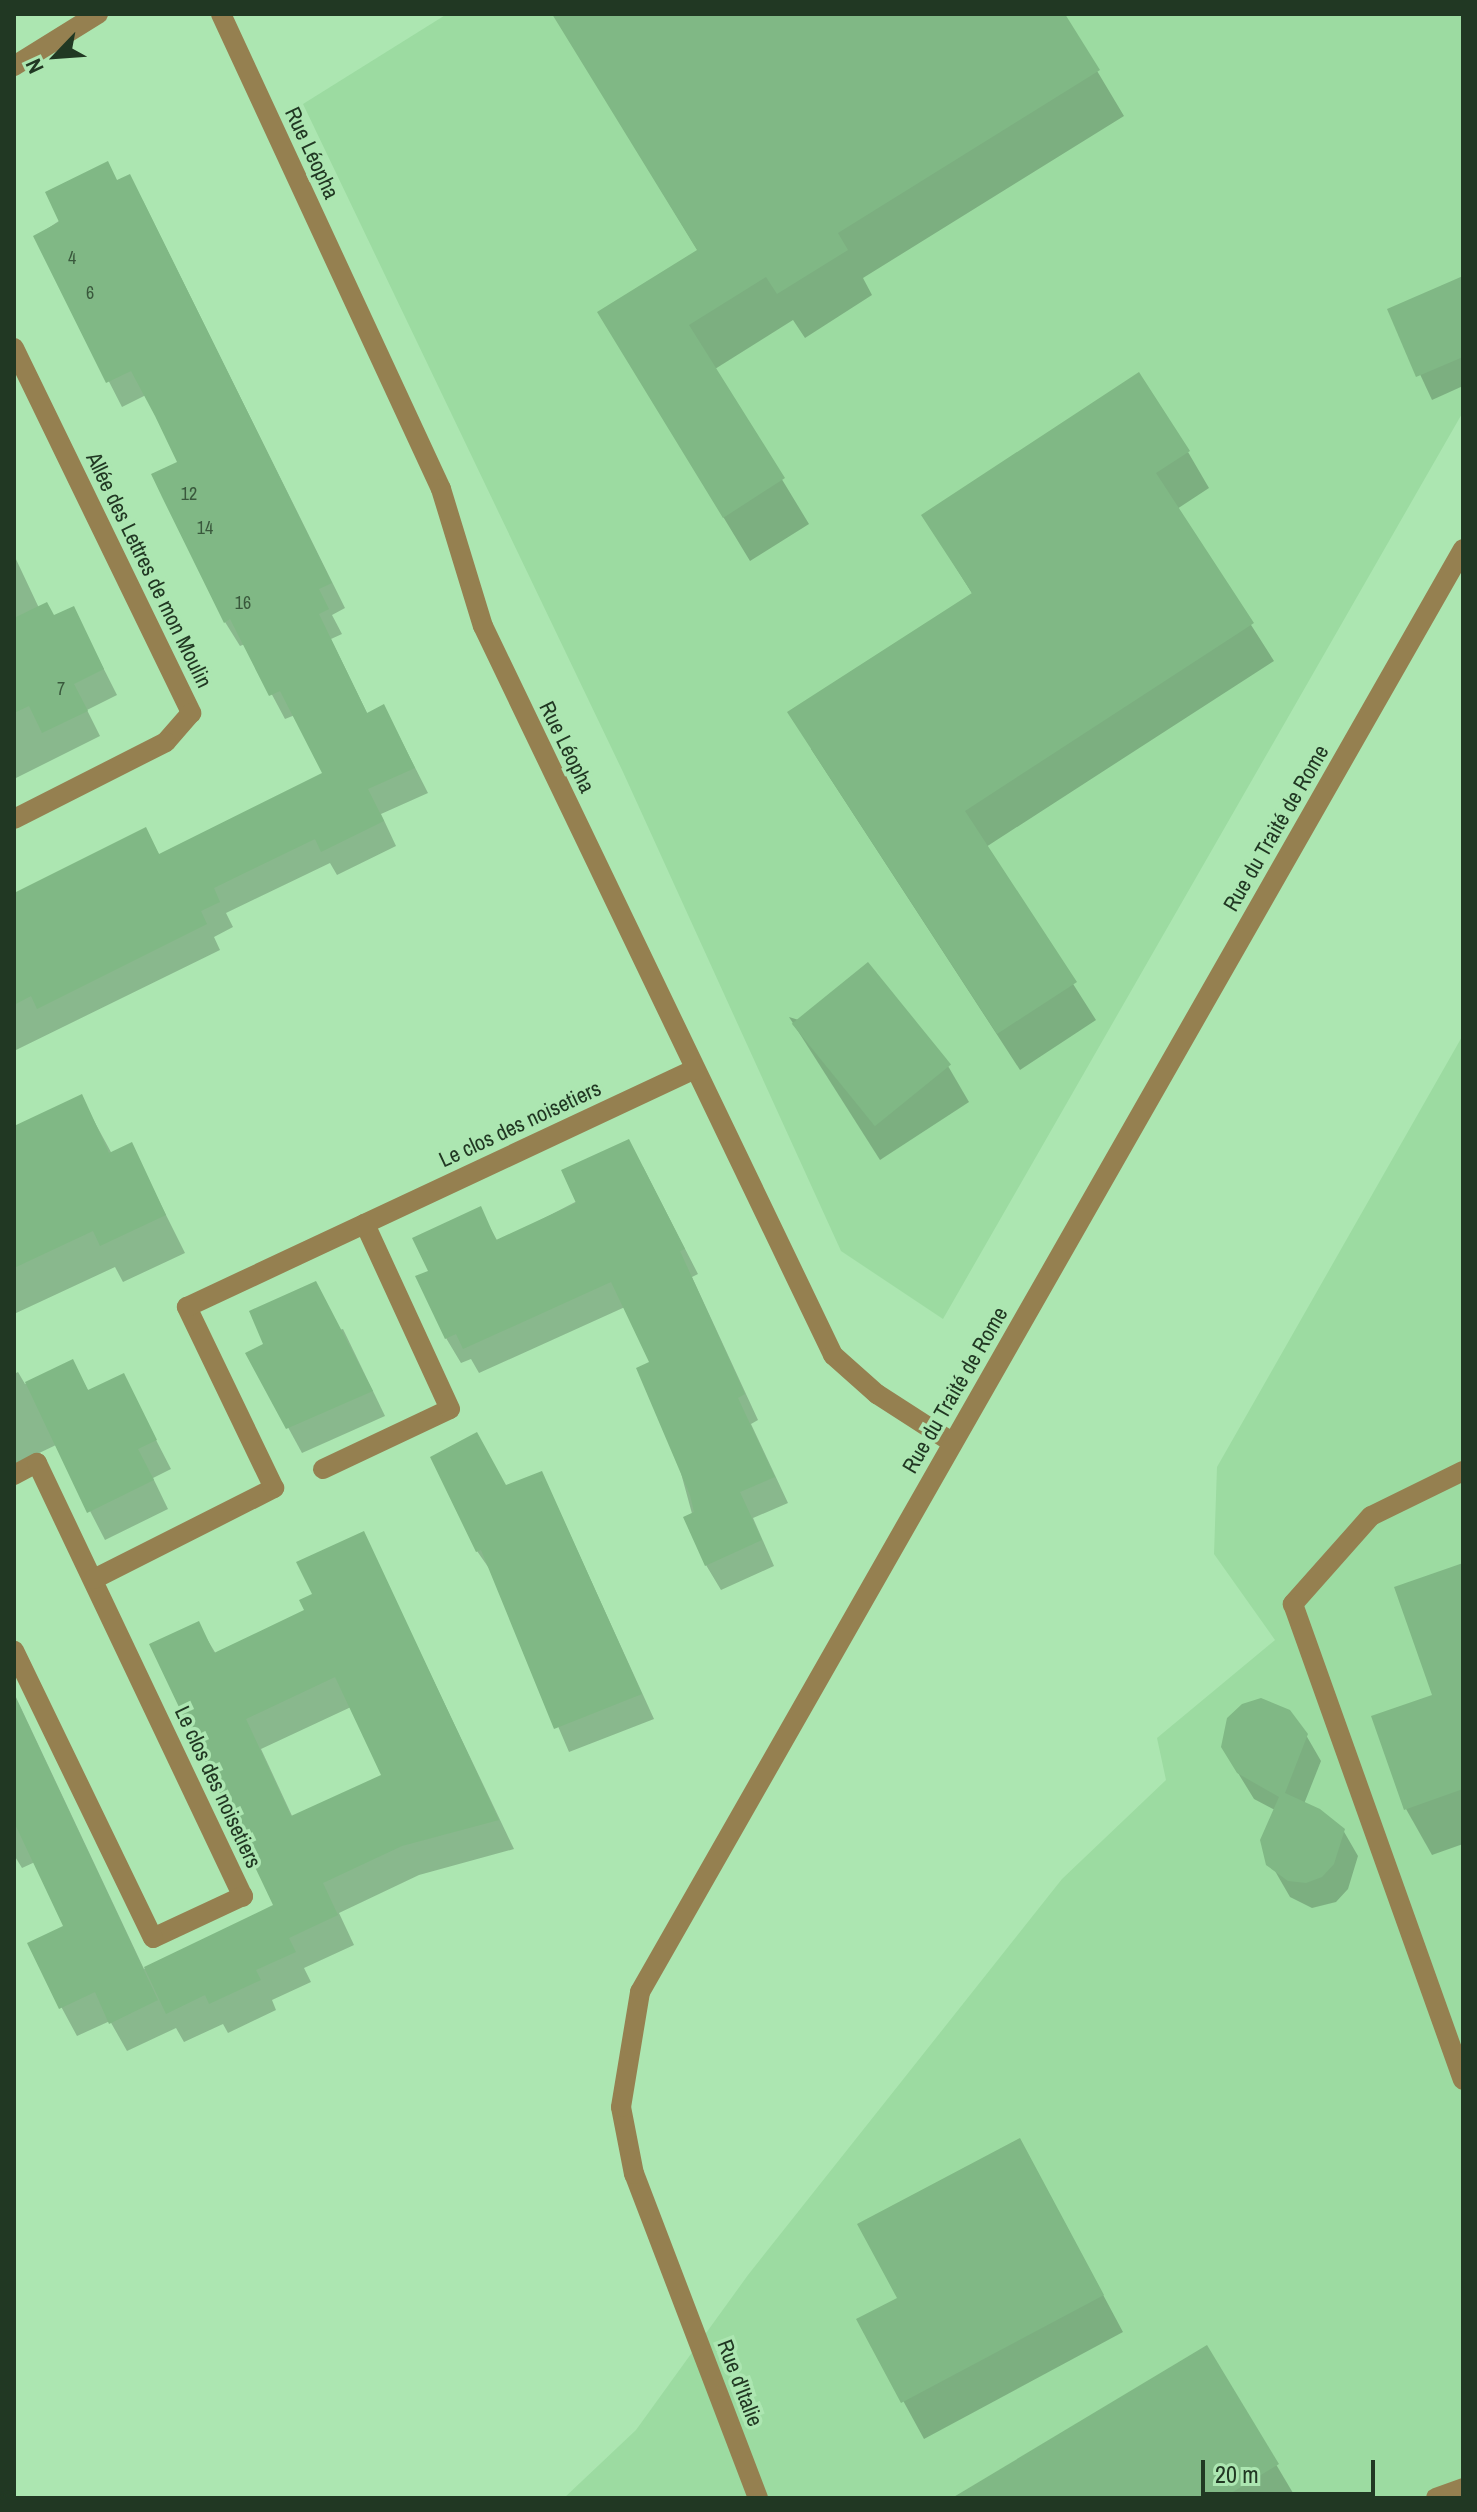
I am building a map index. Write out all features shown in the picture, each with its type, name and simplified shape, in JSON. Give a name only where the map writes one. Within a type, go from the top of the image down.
[{"type":"street","points":[[14,66],[98,14]]},
{"type":"street","name":"Rue Léopha","points":[[221,14],[441,489],[483,626],[833,1355],[877,1394],[953,1443]]},
{"type":"street","name":"Allée des Lettres de mon Moulin","points":[[14,348],[191,713],[166,742],[14,819]]},
{"type":"street","name":"Rue du Traité de Rome","points":[[677,2286],[634,2174],[621,2107],[640,1992],[1463,549]]},
{"type":"street","name":"Le clos des noisetiers","points":[[94,1579],[274,1488],[187,1307],[695,1069]]},
{"type":"street","points":[[323,1469],[450,1409],[365,1224]]},
{"type":"street","name":"Le clos des noisetiers","points":[[14,1475],[37,1463],[243,1896],[153,1938],[14,1651]]},
{"type":"street","points":[[1463,1471],[1371,1516],[1293,1604],[1463,2080]]},
{"type":"street","name":"Rue d'Italie","points":[[677,2286],[758,2498]]},
{"type":"street","points":[[1436,2498],[1463,2488]]},
{"type":"shaded area","points":[[447,14],[1463,14],[1463,412],[943,1319],[841,1251],[623,772],[303,104]]},
{"type":"shaded area","points":[[1463,1035],[1463,2498],[564,2498],[636,2430],[748,2275],[1062,1879],[1166,1780],[1157,1738],[1275,1640],[1214,1554],[1217,1467]]},
{"type":"building","points":[[552,14],[1065,14],[1100,70],[838,233],[848,250],[777,294],[766,277],[689,325],[785,478],[723,518],[597,312],[697,250]]},
{"type":"building","points":[[108,161],[117,180],[130,174],[332,583],[319,589],[329,609],[319,614],[367,713],[384,704],[415,768],[368,789],[384,821],[321,852],[315,839],[214,888],[220,902],[201,911],[207,924],[37,1009],[31,996],[14,1005],[14,893],[146,827],[159,854],[322,773],[280,691],[269,696],[230,619],[224,623],[151,474],[177,462],[131,371],[106,383],[33,236],[59,222],[45,192]]},
{"type":"building","points":[[1463,276],[1463,357],[1416,377],[1387,309]]},
{"type":"building","points":[[1139,372],[1190,451],[1156,473],[1254,623],[965,811],[1077,982],[997,1034],[787,712],[972,593],[921,515]]},
{"type":"building","points":[[47,602],[54,615],[74,606],[104,669],[74,684],[88,711],[42,733],[29,706],[14,713],[14,618]]},
{"type":"building","points":[[868,962],[951,1065],[875,1126],[792,1024]]},
{"type":"building","points":[[82,1094],[109,1153],[132,1142],[166,1215],[100,1246],[93,1231],[14,1268],[14,1126]]},
{"type":"building","points":[[629,1139],[685,1249],[680,1251],[745,1394],[738,1398],[775,1477],[740,1492],[762,1540],[705,1566],[683,1517],[694,1512],[690,1495],[636,1368],[649,1362],[611,1282],[463,1349],[456,1334],[445,1339],[415,1276],[428,1271],[412,1238],[481,1206],[496,1240],[576,1203],[561,1170]]},
{"type":"building","points":[[316,1281],[373,1391],[286,1429],[245,1353],[263,1344],[249,1311]]},
{"type":"building","points":[[73,1359],[88,1390],[124,1373],[157,1440],[138,1449],[154,1480],[87,1513],[25,1382]]},
{"type":"building","points":[[477,1432],[506,1485],[542,1471],[642,1694],[554,1729],[481,1550],[476,1552],[430,1457]]},
{"type":"building","points":[[364,1531],[499,1820],[402,1846],[323,1883],[338,1915],[289,1938],[296,1952],[256,1970],[261,1980],[209,2004],[205,1995],[166,2014],[144,1967],[273,1905],[149,1644],[199,1621],[214,1653],[304,1610],[299,1600],[312,1594],[296,1562]],"holes":[[[335,1677],[381,1775],[291,1816],[246,1719]]]},
{"type":"building","points":[[1463,1563],[1463,1789],[1404,1810],[1371,1716],[1432,1695],[1394,1587]]},
{"type":"building","points":[[14,1694],[158,2000],[109,2024],[95,1992],[59,2009],[27,1943],[63,1926],[14,1822]]},
{"type":"building","points":[[1261,1698],[1290,1710],[1308,1734],[1285,1793],[1320,1809],[1345,1829],[1334,1864],[1322,1877],[1306,1883],[1288,1881],[1266,1865],[1260,1840],[1279,1797],[1237,1773],[1221,1747],[1227,1718],[1242,1704]]},
{"type":"building","points":[[1020,2138],[1104,2295],[901,2403],[856,2319],[897,2298],[857,2224]]},
{"type":"building","points":[[1207,2345],[1279,2464],[1223,2498],[952,2498]]}]
